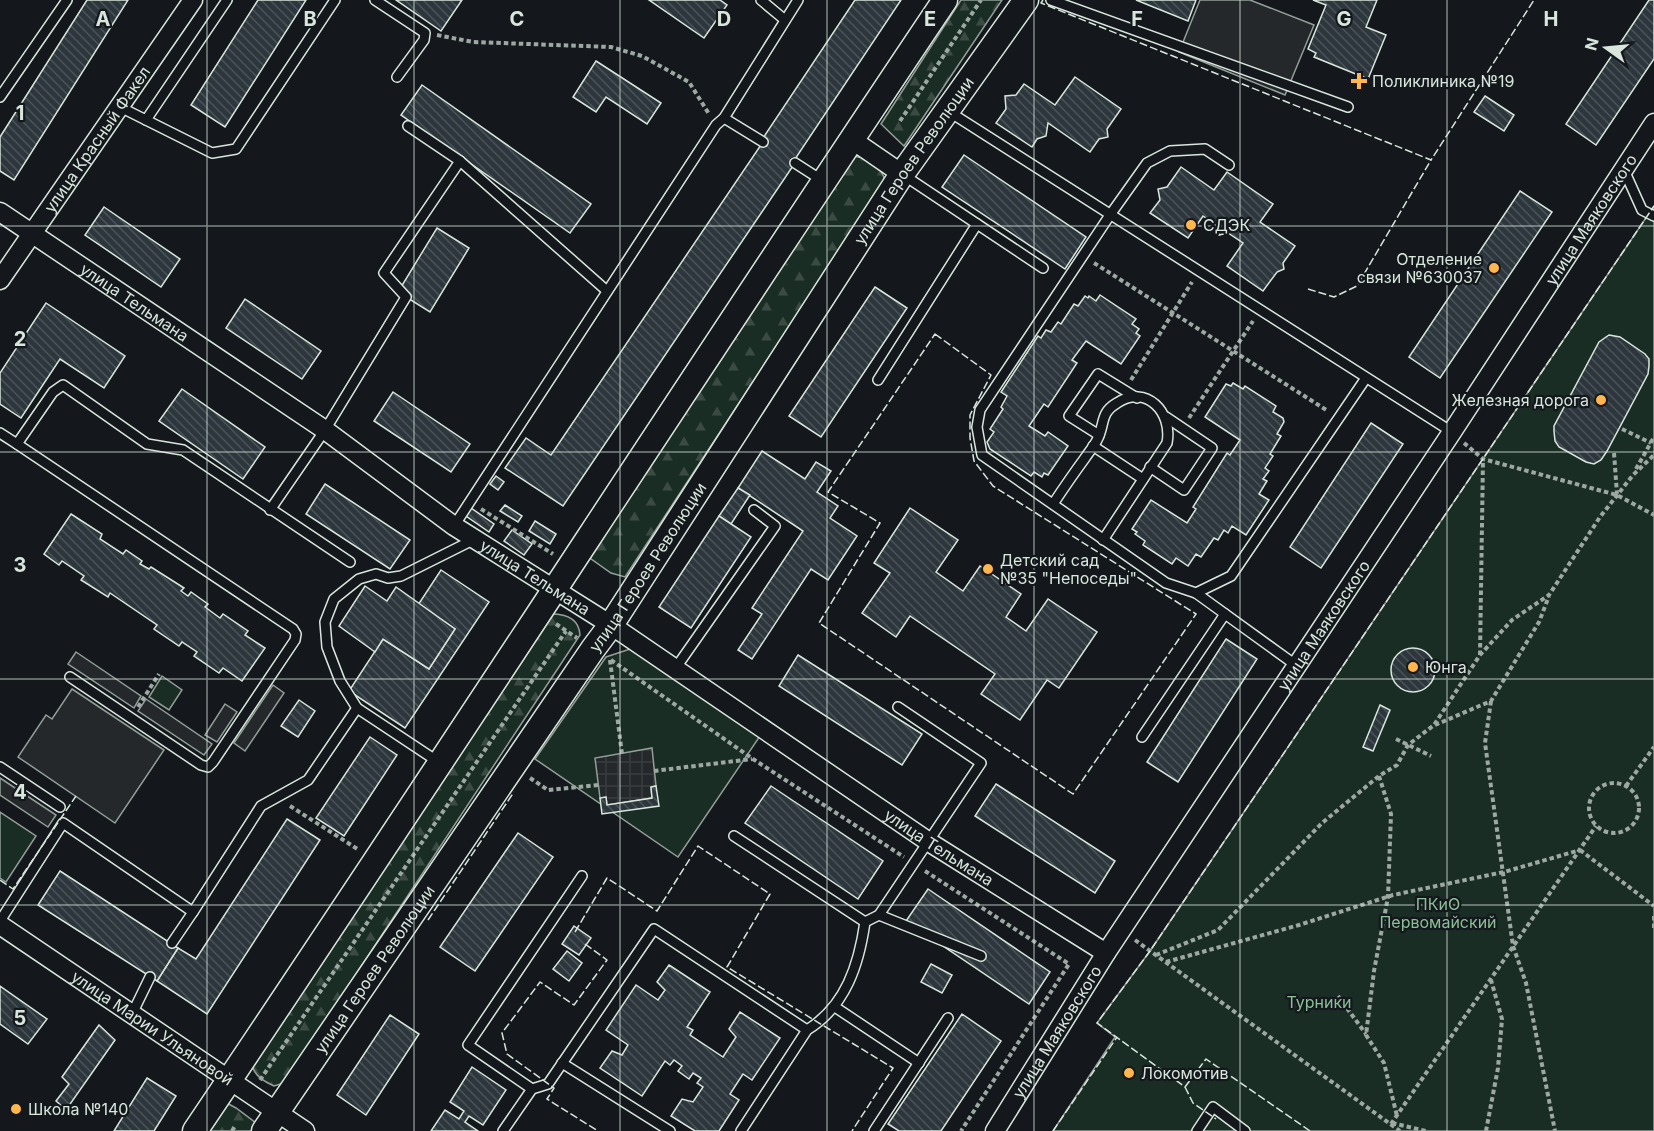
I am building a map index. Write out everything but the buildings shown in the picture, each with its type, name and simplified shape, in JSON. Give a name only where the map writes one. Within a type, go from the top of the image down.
[{"type":"street","name":"улица Красный Факел","points":[[0,280],[193,0]]},
{"type":"street","points":[[195,1131],[945,0]]},
{"type":"street","name":"улица Героев Революции","points":[[270,1122],[601,654],[611,625],[902,174],[1026,0]]},
{"type":"street","name":"улица Маяковского","points":[[995,1131],[1121,930],[1654,123]]},
{"type":"street","points":[[851,139],[902,174]]},
{"type":"street","name":"улица Тельмана","points":[[0,212],[325,430],[454,526],[611,625],[929,842],[1106,953]]},
{"type":"street","name":"улица Марии Ульяновой","points":[[0,923],[230,1080],[270,1122],[305,1131]]},
{"type":"lane","points":[[0,97],[67,0]]},
{"type":"lane","points":[[146,120],[227,0]]},
{"type":"lane","points":[[120,107],[212,153],[236,149],[335,0]]},
{"type":"lane","points":[[375,0],[424,33],[424,40],[397,77]]},
{"type":"lane","points":[[761,0],[785,20]]},
{"type":"lane","points":[[454,526],[716,125],[724,117],[798,0]]},
{"type":"lane","points":[[1051,0],[1348,107]]},
{"type":"lane","points":[[947,110],[1451,432]]},
{"type":"lane","points":[[724,117],[763,142]]},
{"type":"lane","points":[[408,126],[460,161],[607,291]]},
{"type":"lane","points":[[1229,165],[1205,149],[1170,151],[1147,163],[980,410],[977,427],[982,455],[1167,583],[1196,593],[1297,666]]},
{"type":"lane","points":[[270,510],[325,430],[406,297],[384,273],[460,161]]},
{"type":"lane","points":[[795,163],[823,181]]},
{"type":"lane","points":[[1624,170],[1642,210],[1654,216]]},
{"type":"lane","points":[[902,174],[1044,268]]},
{"type":"lane","points":[[878,380],[977,224]]},
{"type":"lane","points":[[1099,435],[1069,416],[1098,374],[1137,398]]},
{"type":"lane","points":[[1196,593],[1231,576],[1366,378]]},
{"type":"lane","points":[[17,444],[53,392],[63,385],[147,444],[183,450],[350,562]]},
{"type":"lane","points":[[1053,504],[1093,446],[1099,435],[1102,418],[1109,408],[1130,397],[1153,403],[1165,417],[1212,448],[1184,490],[1150,467]]},
{"type":"lane","points":[[1103,540],[1167,443],[1169,432],[1165,417]]},
{"type":"lane","points":[[0,433],[273,616],[296,634],[295,640],[208,767],[201,765],[70,677]]},
{"type":"lane","points":[[1093,446],[1143,478]]},
{"type":"lane","points":[[675,669],[775,526],[754,510]]},
{"type":"lane","points":[[1076,520],[1082,511]]},
{"type":"lane","points":[[440,763],[357,708],[340,681],[327,647],[325,622],[334,599],[358,579],[376,574],[388,578],[401,576],[475,539]]},
{"type":"lane","points":[[1142,738],[1225,614]]},
{"type":"lane","points":[[865,922],[879,915],[981,763],[898,707]]},
{"type":"lane","points":[[172,943],[261,806],[308,780],[357,708]]},
{"type":"lane","points":[[0,767],[60,807]]},
{"type":"lane","points":[[0,923],[63,823],[193,912]]},
{"type":"lane","points":[[734,836],[865,922]]},
{"type":"lane","points":[[532,1089],[468,1046],[582,876]]},
{"type":"lane","points":[[879,915],[981,956]]},
{"type":"lane","points":[[741,1131],[807,1030],[819,1023],[835,1007],[855,970],[865,922]]},
{"type":"lane","points":[[503,1131],[532,1089],[548,1084],[654,929],[807,1030]]},
{"type":"lane","points":[[132,1014],[150,977]]},
{"type":"lane","points":[[835,1007],[919,1063]]},
{"type":"lane","points":[[874,1131],[948,1018]]},
{"type":"lane","points":[[562,1063],[670,1131]]},
{"type":"lane","points":[[1197,1131],[1213,1107],[1245,1131]]},
{"type":"path","points":[[900,121],[981,0]]},
{"type":"path","points":[[424,33],[473,42],[611,47],[642,56],[689,82],[716,125]]},
{"type":"path","points":[[1083,256],[1339,417]]},
{"type":"path","points":[[1129,382],[1194,279]]},
{"type":"path","points":[[1187,421],[1257,315]]},
{"type":"path","points":[[1622,429],[1651,443]]},
{"type":"path","points":[[1451,432],[1483,459],[1617,495],[1654,515]]},
{"type":"path","points":[[1633,475],[1654,437]]},
{"type":"path","points":[[1614,453],[1617,495]]},
{"type":"path","points":[[1555,1131],[1526,984],[1514,946],[1485,742],[1491,701],[1539,622],[1549,595],[1600,517],[1633,475],[1654,454]]},
{"type":"path","points":[[1480,655],[1483,459]]},
{"type":"path","points":[[1434,725],[1480,655],[1512,620],[1549,595]]},
{"type":"path","points":[[540,613],[753,759],[1069,964],[961,1131]]},
{"type":"path","points":[[260,1080],[566,631]]},
{"type":"path","points":[[601,654],[622,753]]},
{"type":"path","points":[[131,718],[159,675]]},
{"type":"path","points":[[1156,955],[1218,930],[1322,823],[1379,776],[1397,765],[1408,745],[1434,725],[1491,701]]},
{"type":"path","points":[[1396,739],[1431,756]]},
{"type":"path","points":[[1626,786],[1654,747]]},
{"type":"path","points":[[654,771],[753,759]]},
{"type":"path","points":[[1366,1035],[1374,971],[1388,897],[1391,814],[1379,776]]},
{"type":"path","points":[[530,777],[548,790],[598,785]]},
{"type":"path","points":[[1611,783],[1626,786],[1632,791],[1639,804],[1636,820],[1618,833],[1610,833],[1596,826],[1588,804],[1596,790],[1611,783]]},
{"type":"path","points":[[277,798],[363,852]]},
{"type":"path","points":[[1391,1124],[1596,826]]},
{"type":"path","points":[[1166,962],[1299,925],[1388,897],[1504,872],[1580,850]]},
{"type":"path","points":[[1580,850],[1654,906]]},
{"type":"path","points":[[1654,916],[1654,931]]},
{"type":"path","points":[[1121,930],[1400,1131]]},
{"type":"path","points":[[1486,1131],[1498,1068],[1502,1019],[1491,979]]},
{"type":"path","points":[[1338,996],[1384,1063],[1397,1116]]},
{"type":"path","points":[[1391,1124],[1426,1131]]},
{"type":"green space","points":[[961,0],[1002,0],[904,146],[881,124]]},
{"type":"green space","points":[[852,156],[872,162],[880,169],[885,180],[625,577],[611,573],[587,556]]},
{"type":"green space","name":"ПКиО Первомайский","points":[[1654,206],[1654,1131],[1053,1131],[1115,1037],[1097,1023],[1150,951]]},
{"type":"green space","points":[[551,614],[571,618],[577,625],[580,635],[284,1083],[274,1086],[264,1081],[255,1072],[250,1058]]},
{"type":"green space","points":[[633,648],[760,736],[678,857],[535,759],[606,657]]},
{"type":"green space","points":[[162,676],[182,690],[169,710],[149,697]]},
{"type":"green space","points":[[0,812],[36,836],[6,882],[0,878]]},
{"type":"green space","points":[[221,1100],[256,1123],[253,1131],[200,1131]]},
{"type":"shaded area","points":[[1200,0],[1250,0],[1314,25],[1285,95],[1179,52]]},
{"type":"shaded area","points":[[76,652],[141,696],[134,708],[68,664]]},
{"type":"shaded area","points":[[273,685],[284,693],[245,751],[234,743]]},
{"type":"shaded area","points":[[72,689],[164,750],[115,823],[18,757],[46,715],[52,719]]},
{"type":"shaded area","points":[[146,699],[212,744],[204,755],[138,711]]},
{"type":"shaded area","points":[[225,704],[237,712],[217,742],[205,735]]},
{"type":"shaded area","points":[[652,748],[656,786],[651,787],[652,798],[607,805],[606,797],[600,798],[595,758]]},
{"type":"shaded area","points":[[0,778],[56,815],[48,827],[0,795]]},
{"type":"fence","points":[[1043,0],[1041,3],[1431,160],[1534,0]]},
{"type":"fence","points":[[1308,289],[1334,297],[1357,286],[1431,160]]},
{"type":"fence","points":[[1310,1131],[1206,1059],[1185,1087],[1097,1023],[1150,951],[1654,206]]},
{"type":"fence","points":[[935,334],[991,375],[970,415],[970,438],[974,461],[993,486],[1196,614],[1073,794],[819,623],[880,523],[828,492],[935,334]]},
{"type":"fence","points":[[428,920],[514,792]]},
{"type":"fence","points":[[0,880],[13,889],[76,796]]},
{"type":"fence","points":[[575,932],[607,878],[657,911],[698,846],[770,894],[727,967],[893,1068],[852,1131]]},
{"type":"fence","points":[[585,944],[607,960],[574,1005],[540,982],[502,1033],[507,1054],[554,1088],[547,1099],[598,1131]]},
{"type":"fence","points":[[1053,1131],[1117,1037]]},
{"type":"fence","points":[[1185,1087],[1193,1103],[1216,1119]]},
{"type":"place","name":"Поликлиника №19","points":[[1359,81]]},
{"type":"place","name":"СДЭК","points":[[1191,225]]},
{"type":"place","name":"Отделение связи №630037","points":[[1494,268]]},
{"type":"place","name":"Железная дорога","points":[[1601,400]]},
{"type":"place","name":"Детский сад №35 \"Непоседы\"","points":[[988,569]]},
{"type":"place","name":"Юнга","points":[[1413,667]]},
{"type":"place","name":"Локомотив","points":[[1129,1073]]},
{"type":"place","name":"Школа №140","points":[[16,1109]]},
{"type":"park label","name":"Турники","points":[[1319,1002]]}]
